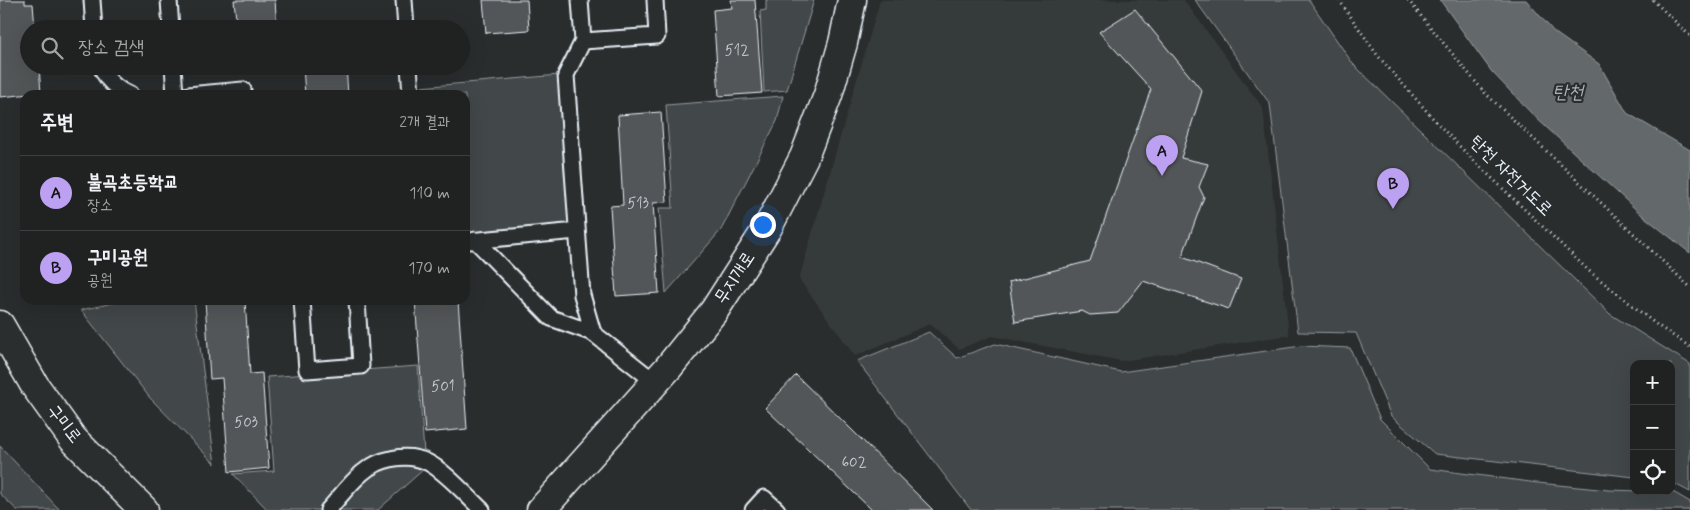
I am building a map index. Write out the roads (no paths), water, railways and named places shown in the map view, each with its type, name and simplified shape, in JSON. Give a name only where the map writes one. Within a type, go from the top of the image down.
[{"type":"street","name":"무지개로","points":[[541,510],[655,382],[714,311],[768,227],[800,166],[828,95],[843,43],[852,0]]},
{"type":"street","name":"구미로","points":[[0,325],[35,386],[73,439],[144,510]]},
{"type":"lane","points":[[92,0],[93,20]]},
{"type":"lane","points":[[169,0],[170,20]]},
{"type":"lane","points":[[404,0],[405,20]]},
{"type":"lane","points":[[580,0],[583,41],[566,75],[582,295],[593,333]]},
{"type":"lane","points":[[583,41],[657,36],[655,0]]},
{"type":"lane","points":[[105,75],[117,90]]},
{"type":"lane","points":[[174,75],[175,90]]},
{"type":"lane","points":[[410,75],[411,90]]},
{"type":"lane","points":[[470,241],[577,231]]},
{"type":"lane","points":[[470,241],[551,318],[593,333],[655,382]]},
{"type":"lane","points":[[302,305],[307,370],[361,366],[357,305]]},
{"type":"lane","points":[[328,510],[362,473],[378,462],[393,458],[410,458],[426,461],[436,468],[482,510]]},
{"type":"lane","points":[[753,510],[764,498],[777,510]]},
{"type":"water","name":"탄천","points":[[1440,0],[1526,0],[1554,32],[1599,64],[1627,113],[1690,150],[1690,253],[1642,215],[1534,116],[1492,72]]},
{"type":"place","name":"불곡초등학교","points":[[1162,176]]},
{"type":"place","name":"구미공원","points":[[1393,209]]}]
